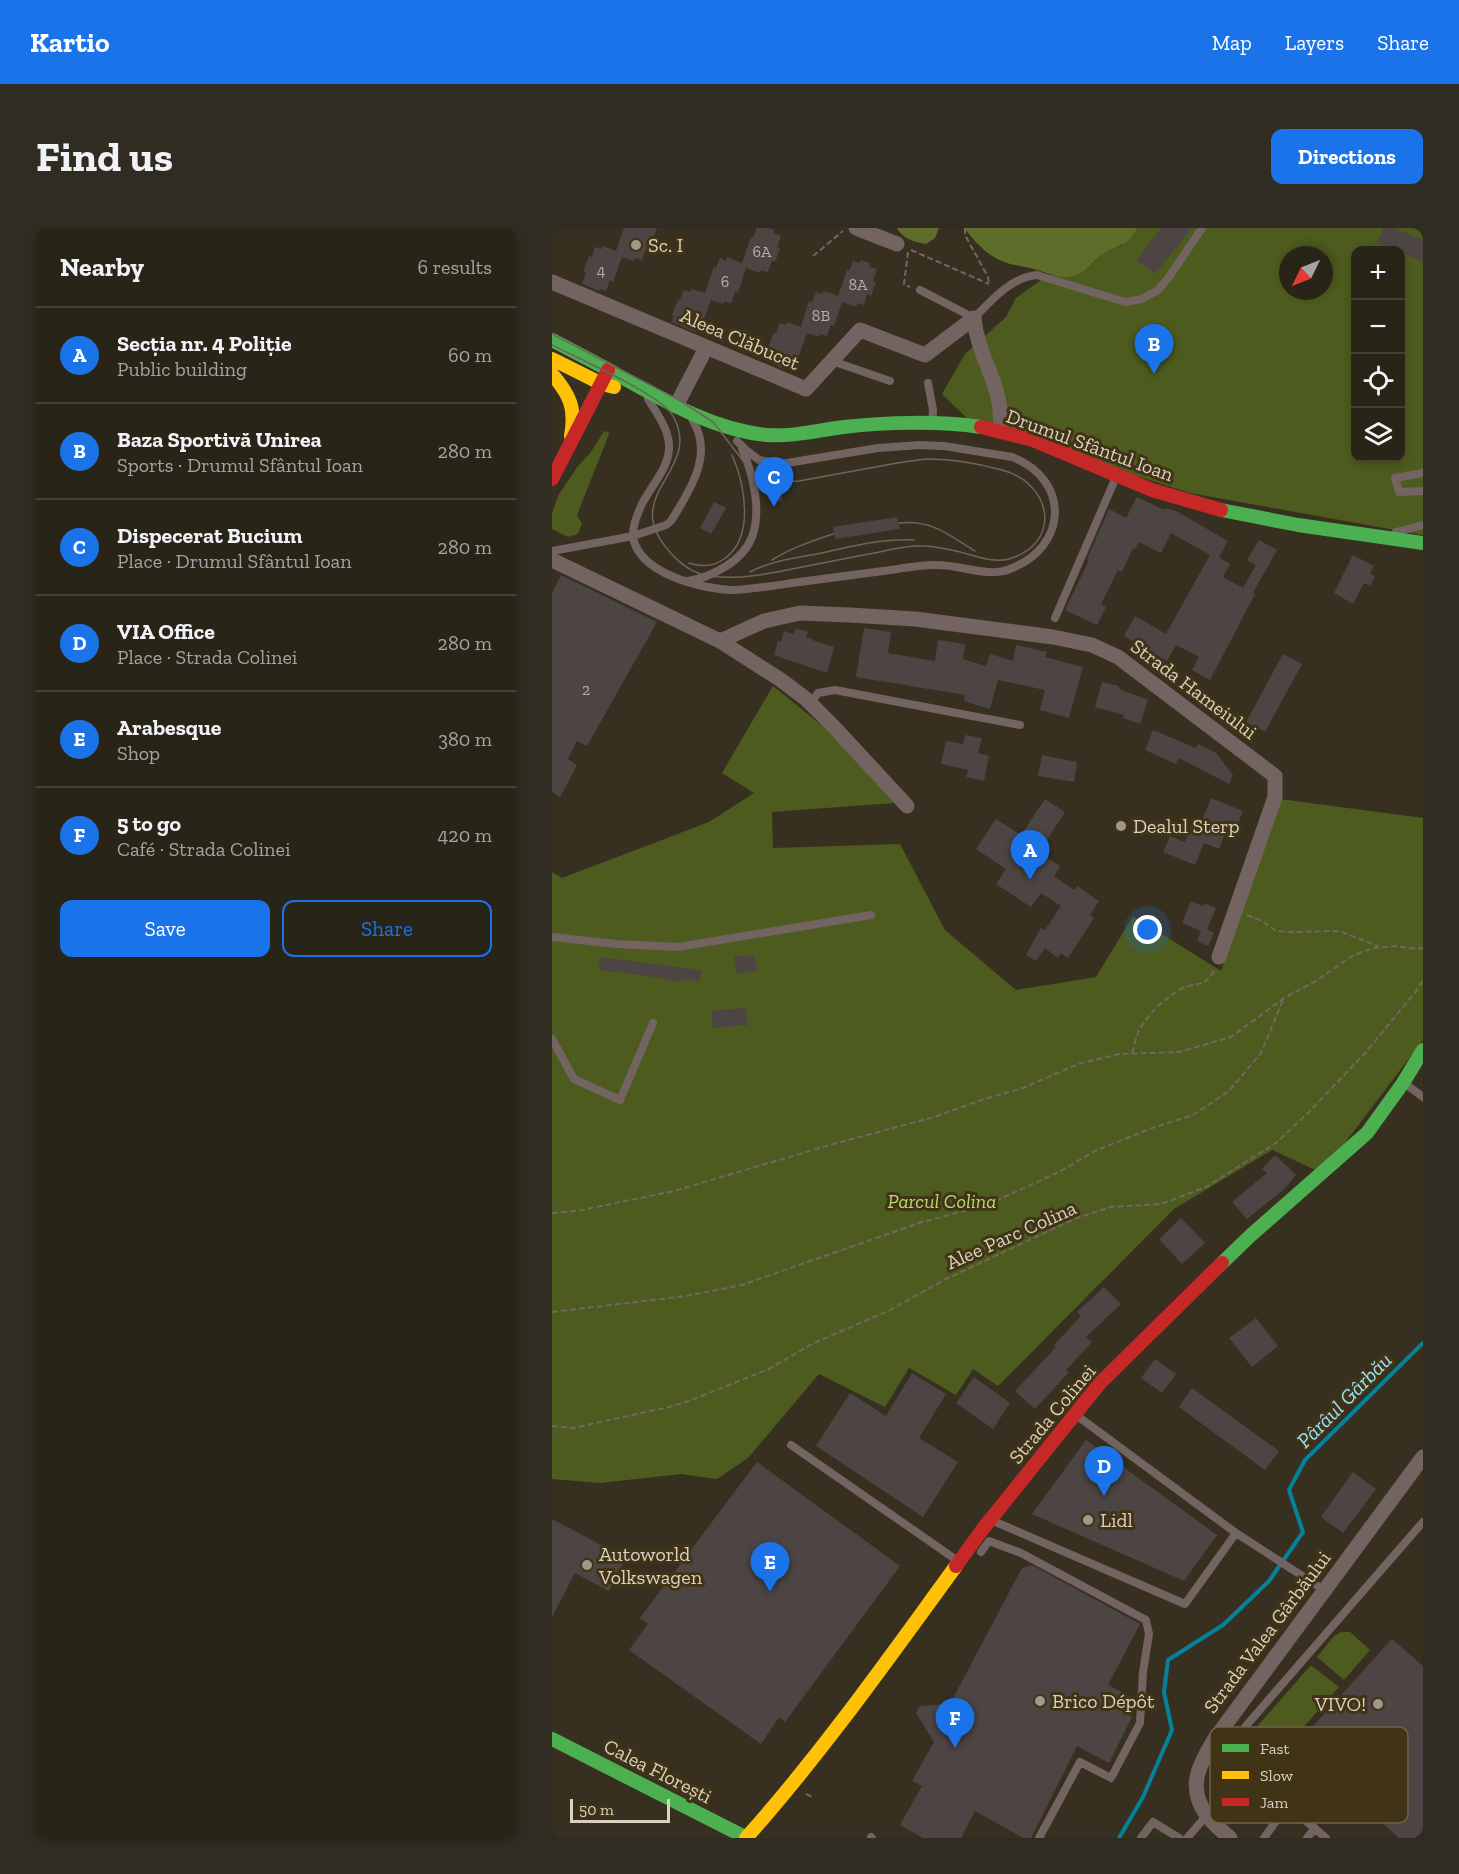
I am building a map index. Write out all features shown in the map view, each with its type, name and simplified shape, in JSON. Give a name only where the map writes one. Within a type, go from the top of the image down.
[{"type":"main road","name":"Drumul Sfântul Ioan","points":[[552,340],[680,408],[722,425],[747,432],[785,435],[856,425],[971,426],[1017,435],[1175,498],[1250,517],[1423,543]]},
{"type":"main road","points":[[552,359],[602,384],[623,390],[641,388]]},
{"type":"main road","points":[[552,479],[609,370]]},
{"type":"main road","points":[[552,374],[569,395],[574,411],[573,430],[568,451]]},
{"type":"main road","points":[[568,451],[588,424],[623,390]]},
{"type":"main road","name":"Strada Colinei","points":[[747,1838],[779,1802],[991,1520],[1100,1383],[1250,1236],[1367,1132],[1403,1083],[1423,1050]]},
{"type":"main road","name":"Calea Florești","points":[[552,1739],[747,1838]]},
{"type":"street","points":[[856,228],[903,247]]},
{"type":"street","name":"Aleea Clăbucet","points":[[552,282],[806,390],[860,330],[925,355],[974,318]]},
{"type":"street","points":[[974,318],[979,347],[998,392],[1001,413],[1000,431]]},
{"type":"street","points":[[680,408],[706,348]]},
{"type":"street","points":[[552,560],[720,641],[781,680],[834,727],[907,806]]},
{"type":"street","name":"Strada Hameiului","points":[[720,641],[764,621],[800,613],[850,615],[915,619],[1053,637],[1092,645],[1118,657],[1275,776],[1275,797],[1219,957]]},
{"type":"street","name":"Strada Valea Gârbăului","points":[[1224,1727],[1423,1458]]},
{"type":"street","name":"Strada Valea Gârbăului","points":[[1210,1747],[1201,1762],[1195,1784],[1199,1801],[1210,1818]]},
{"type":"street","name":"Strada Valea Gârbăului","points":[[1215,1823],[1230,1838]]},
{"type":"lane","points":[[920,290],[974,318],[992,300],[1017,280],[1026,276],[1037,275],[1125,302],[1142,299],[1158,290],[1169,277],[1202,228]]},
{"type":"lane","points":[[832,361],[890,381]]},
{"type":"lane","points":[[928,383],[933,410],[932,424]]},
{"type":"lane","points":[[641,388],[663,422],[669,449],[665,464],[642,504],[633,536],[639,551],[658,569],[674,578],[709,588],[743,589],[932,565],[1000,573],[1034,554],[1054,527],[1056,510],[1049,488],[1032,469],[1020,460],[956,448],[920,445],[878,448],[781,464],[759,460],[722,425]]},
{"type":"lane","points":[[552,551],[633,536],[661,527],[671,521],[697,472],[701,453],[697,427],[680,408]]},
{"type":"lane","points":[[688,581],[707,576],[726,565],[739,554],[752,536],[755,525],[755,491],[751,471],[737,441]]},
{"type":"lane","points":[[1423,473],[1395,478],[1399,492],[1423,491]]},
{"type":"lane","points":[[1055,618],[1116,475]]},
{"type":"lane","points":[[1380,536],[1423,525]]},
{"type":"lane","points":[[810,704],[818,693],[835,690],[1020,725]]},
{"type":"lane","points":[[552,937],[616,945],[678,947],[871,915]]},
{"type":"lane","points":[[552,1039],[574,1079],[620,1100],[653,1023]]},
{"type":"lane","points":[[1403,1083],[1423,1097]]},
{"type":"lane","points":[[1076,1414],[1236,1533],[1324,1590]]},
{"type":"lane","points":[[791,1445],[959,1562]]},
{"type":"lane","points":[[991,1520],[1185,1604],[1236,1533]]},
{"type":"lane","points":[[1245,1727],[1423,1522]]},
{"type":"lane","points":[[981,1552],[989,1541],[1021,1552],[1146,1620],[1149,1634],[1143,1672],[1140,1723],[1116,1769],[1111,1778],[1080,1762],[1039,1838]]},
{"type":"lane","points":[[1187,1838],[1207,1815]]},
{"type":"lane","points":[[1141,1838],[1153,1822],[1179,1838]]},
{"type":"lane","points":[[1264,1838],[1275,1823]]},
{"type":"lane","points":[[1309,1823],[1326,1838]]},
{"type":"lane","points":[[1307,1838],[1315,1828]]},
{"type":"path","points":[[813,256],[846,228]]},
{"type":"path","points":[[965,228],[965,234],[987,278],[992,300]]},
{"type":"path","points":[[920,290],[904,284],[903,247],[989,284]]},
{"type":"path","points":[[1235,910],[1262,921],[1276,931],[1340,931],[1381,948]]},
{"type":"path","points":[[552,1213],[674,1191],[934,1117],[1023,1088],[1078,1064],[1119,1054],[1179,1052],[1231,1037],[1284,998],[1316,981],[1352,956],[1373,948],[1396,946],[1423,948]]},
{"type":"path","points":[[1132,1053],[1138,1032],[1157,1006],[1182,989],[1208,980],[1219,957]]},
{"type":"path","name":"Alee Parc Colina","points":[[552,1426],[573,1428],[689,1401],[769,1369],[814,1343],[888,1311],[944,1280],[1074,1219],[1111,1207],[1161,1204],[1206,1187],[1276,1143],[1309,1112],[1366,1052],[1423,980]]},
{"type":"path","points":[[552,1312],[686,1296],[742,1285],[922,1222],[987,1205],[1059,1172],[1095,1151],[1152,1128],[1193,1115],[1229,1091],[1261,1053],[1284,998]]},
{"type":"green space","points":[[897,228],[939,228],[935,238],[926,244],[905,237]]},
{"type":"green space","points":[[964,228],[1137,228],[1127,242],[1102,255],[1084,271],[1066,277],[1010,264],[996,258],[984,250]]},
{"type":"green space","points":[[1137,228],[1423,228],[1423,535],[1190,493],[972,423],[942,394],[965,354],[1006,317],[1016,298],[1048,275],[1078,275],[1103,254],[1121,246]]},
{"type":"green space","points":[[604,431],[609,434],[577,515],[582,524],[578,534],[568,537],[552,529],[552,513],[559,494]]},
{"type":"green space","name":"Parcul Colina","points":[[773,686],[831,733],[894,803],[772,812],[773,848],[900,844],[945,930],[1016,990],[1096,977],[1133,916],[1221,971],[1280,799],[1423,818],[1423,1040],[1322,1173],[1272,1150],[1174,1209],[998,1386],[973,1369],[956,1395],[909,1368],[885,1407],[819,1374],[748,1458],[717,1479],[681,1474],[600,1483],[552,1479],[552,872],[562,878],[709,822],[754,793],[722,773]]},
{"type":"green space","points":[[1341,1632],[1350,1632],[1370,1650],[1344,1680],[1317,1657],[1334,1636]]},
{"type":"green space","points":[[1311,1665],[1339,1687],[1304,1727],[1257,1727]]},
{"type":"building","points":[[624,228],[657,228],[649,250],[646,249],[642,260],[636,258],[634,261],[622,257],[613,282],[610,280],[606,291],[600,289],[599,291],[582,284],[586,273],[583,272],[595,247],[602,249],[603,246],[616,251]]},
{"type":"building","points":[[757,228],[774,230],[773,233],[781,236],[775,262],[772,261],[768,272],[761,270],[760,273],[746,268],[738,293],[735,292],[731,303],[724,301],[723,304],[711,300],[702,324],[698,323],[695,332],[672,322],[678,299],[680,300],[684,290],[690,292],[691,289],[705,293],[714,267],[716,268],[720,258],[726,261],[727,257],[742,263],[751,237],[753,238]]},
{"type":"building","points":[[1161,228],[1192,228],[1155,274],[1137,260]]},
{"type":"building","points":[[1383,228],[1394,228],[1423,240],[1423,262],[1405,254],[1405,246],[1385,246],[1377,243]]},
{"type":"building","points":[[861,260],[870,263],[869,267],[877,269],[873,281],[876,282],[871,296],[867,294],[864,305],[857,303],[856,307],[842,302],[834,326],[831,325],[827,336],[820,334],[819,337],[807,333],[798,358],[795,356],[791,367],[784,365],[783,369],[767,360],[770,349],[768,348],[780,323],[786,325],[787,322],[801,327],[809,301],[812,302],[816,292],[822,294],[824,291],[838,296],[847,270],[849,271],[853,261],[859,263]]},
{"type":"building","points":[[772,489],[782,489],[782,501],[772,501]]},
{"type":"building","points":[[1137,497],[1164,510],[1165,508],[1176,511],[1228,541],[1219,557],[1230,564],[1223,577],[1243,588],[1256,565],[1247,560],[1259,540],[1277,550],[1210,680],[1192,670],[1199,657],[1176,645],[1167,661],[1124,636],[1135,616],[1166,634],[1210,555],[1171,533],[1161,553],[1139,542],[1135,549],[1133,548],[1122,572],[1118,570],[1101,604],[1106,607],[1097,625],[1065,610],[1089,560],[1087,559],[1109,509],[1126,518]]},
{"type":"building","points":[[714,502],[726,508],[711,534],[700,528]]},
{"type":"building","points":[[897,517],[900,529],[835,539],[833,527]]},
{"type":"building","points":[[1353,555],[1374,566],[1370,573],[1375,576],[1370,586],[1364,583],[1353,604],[1334,593]]},
{"type":"building","points":[[561,575],[657,622],[587,746],[577,741],[568,759],[577,765],[560,797],[552,792],[552,593]]},
{"type":"building","points":[[796,628],[808,632],[806,637],[812,640],[834,647],[827,673],[774,655],[784,631],[794,634]]},
{"type":"building","points":[[864,628],[891,632],[888,653],[935,661],[938,640],[965,644],[963,659],[986,666],[990,654],[1013,661],[1016,645],[1047,652],[1045,657],[1083,667],[1069,718],[1040,710],[1045,690],[998,680],[990,709],[964,701],[965,695],[856,677]]},
{"type":"building","points":[[1283,654],[1302,664],[1265,732],[1246,722]]},
{"type":"building","points":[[1102,682],[1119,686],[1119,689],[1148,700],[1140,724],[1123,718],[1124,715],[1095,707]]},
{"type":"building","points":[[1153,730],[1196,748],[1198,744],[1216,753],[1233,775],[1229,784],[1179,758],[1176,764],[1145,750]]},
{"type":"building","points":[[965,735],[982,738],[978,753],[989,756],[984,781],[966,777],[968,770],[941,764],[946,741],[963,744]]},
{"type":"building","points":[[1042,755],[1077,762],[1074,782],[1038,776]]},
{"type":"building","points":[[1211,798],[1243,811],[1237,826],[1229,823],[1219,849],[1204,843],[1195,865],[1163,852],[1170,836],[1185,842],[1193,820],[1201,823]]},
{"type":"building","points":[[1045,799],[1065,812],[1039,852],[1060,866],[1054,876],[1074,890],[1077,886],[1099,901],[1090,915],[1094,918],[1068,958],[1061,953],[1058,958],[1045,948],[1036,961],[1026,955],[1041,928],[1045,930],[1061,906],[1041,893],[1031,907],[996,884],[1006,869],[976,849],[996,819],[1021,835]]},
{"type":"building","points":[[1191,901],[1216,908],[1207,929],[1214,933],[1208,946],[1197,941],[1201,931],[1182,923]]},
{"type":"building","points":[[754,955],[758,971],[737,974],[734,957]]},
{"type":"building","points":[[600,957],[701,970],[700,981],[683,980],[682,982],[599,970]]},
{"type":"building","points":[[745,1008],[748,1025],[713,1028],[711,1011]]},
{"type":"building","points":[[1275,1155],[1296,1175],[1283,1190],[1247,1219],[1232,1202],[1267,1173],[1262,1169]]},
{"type":"building","points":[[1181,1218],[1205,1243],[1182,1264],[1159,1239]]},
{"type":"building","points":[[1104,1287],[1121,1304],[1086,1337],[1092,1342],[1066,1370],[1069,1372],[1035,1409],[1015,1391],[1081,1316],[1077,1312]]},
{"type":"building","points":[[1256,1318],[1278,1346],[1252,1367],[1229,1338]]},
{"type":"building","points":[[1155,1359],[1176,1374],[1162,1393],[1141,1378]]},
{"type":"building","points":[[912,1373],[946,1394],[919,1438],[958,1462],[923,1517],[816,1446],[850,1393],[886,1416]]},
{"type":"building","points":[[974,1377],[1010,1403],[993,1429],[956,1403]]},
{"type":"building","points":[[1192,1388],[1279,1451],[1265,1470],[1179,1407]]},
{"type":"building","points":[[1086,1440],[1217,1535],[1184,1581],[1032,1514]]},
{"type":"building","points":[[757,1462],[900,1566],[785,1722],[779,1717],[761,1744],[629,1650],[648,1624],[640,1618]]},
{"type":"building","points":[[1353,1472],[1376,1489],[1343,1533],[1321,1517]]},
{"type":"building","name":"Autoworld Volkswagen","points":[[552,1519],[626,1558],[609,1591],[575,1573],[552,1617]]},
{"type":"building","name":"Brico Dépôt","points":[[1032,1565],[1140,1624],[1108,1685],[1131,1697],[1124,1712],[1132,1717],[1109,1763],[1077,1746],[1031,1838],[1023,1838],[975,1811],[961,1838],[923,1838],[900,1825],[922,1786],[912,1781],[934,1742],[916,1713],[920,1706],[950,1704],[1022,1568]]},
{"type":"building","points":[[1392,1639],[1423,1666],[1423,1838],[1399,1838],[1382,1823],[1408,1823],[1408,1727],[1312,1727]]},
{"type":"waterway","name":"Pârâul Gârbău","points":[[1119,1838],[1143,1797],[1172,1730],[1164,1692],[1168,1660],[1223,1625],[1269,1581],[1303,1532],[1289,1490],[1305,1460],[1423,1343]]},
{"type":"tram line","points":[[552,334],[679,400],[713,422],[751,471],[761,478],[774,482],[799,481],[929,459],[966,462],[1002,470],[1019,477],[1032,487],[1040,500],[1044,513],[1044,527],[1038,540],[1026,551],[1002,560],[987,559],[937,547],[916,546],[754,576],[721,577],[692,571],[669,551],[656,531],[652,513],[656,497],[678,452],[680,435],[673,416],[666,407],[636,388],[552,345]]},
{"type":"tram line","points":[[689,563],[707,566],[716,564],[734,550],[740,538],[744,525],[743,495],[732,455]]},
{"type":"tram line","points":[[899,523],[931,526],[975,551]]},
{"type":"tram line","points":[[772,560],[794,548],[833,534]]},
{"type":"tram line","points":[[750,572],[783,560],[853,546],[890,540],[914,540]]},
{"type":"traffic: fast","points":[[552,340],[689,412],[747,432],[786,435],[895,423],[981,427]]},
{"type":"traffic: fast","points":[[1221,510],[1298,525],[1423,543]]},
{"type":"traffic: fast","points":[[1222,1263],[1367,1133],[1403,1083],[1423,1050]]},
{"type":"traffic: fast","points":[[552,1739],[747,1838]]},
{"type":"traffic: slow","points":[[552,359],[602,384],[614,387]]},
{"type":"traffic: slow","points":[[552,374],[570,402],[573,417],[571,436]]},
{"type":"traffic: slow","points":[[746,1838],[828,1739],[956,1566]]},
{"type":"traffic: jam","points":[[552,479],[608,370]]},
{"type":"traffic: jam","points":[[981,427],[1033,440],[1152,490],[1221,510]]},
{"type":"traffic: jam","points":[[956,1566],[982,1530],[1100,1383],[1222,1263]]},
{"type":"place","name":"Sc. I","points":[[636,245]]},
{"type":"place","name":"Baza Sportivă Unirea","points":[[1154,374]]},
{"type":"place","name":"Dispecerat Bucium","points":[[774,507]]},
{"type":"place","name":"Dealul Sterp","points":[[1121,826]]},
{"type":"place","name":"Secția nr. 4 Poliție","points":[[1030,880]]},
{"type":"place","name":"VIA Office","points":[[1104,1496]]},
{"type":"place","name":"Lidl","points":[[1088,1520]]},
{"type":"place","name":"Autoworld Volkswagen","points":[[587,1565]]},
{"type":"place","name":"Arabesque","points":[[770,1592]]},
{"type":"place","name":"Brico Dépôt","points":[[1040,1701]]},
{"type":"place","name":"VIVO!","points":[[1378,1704]]},
{"type":"place","name":"5 to go","points":[[955,1748]]}]
